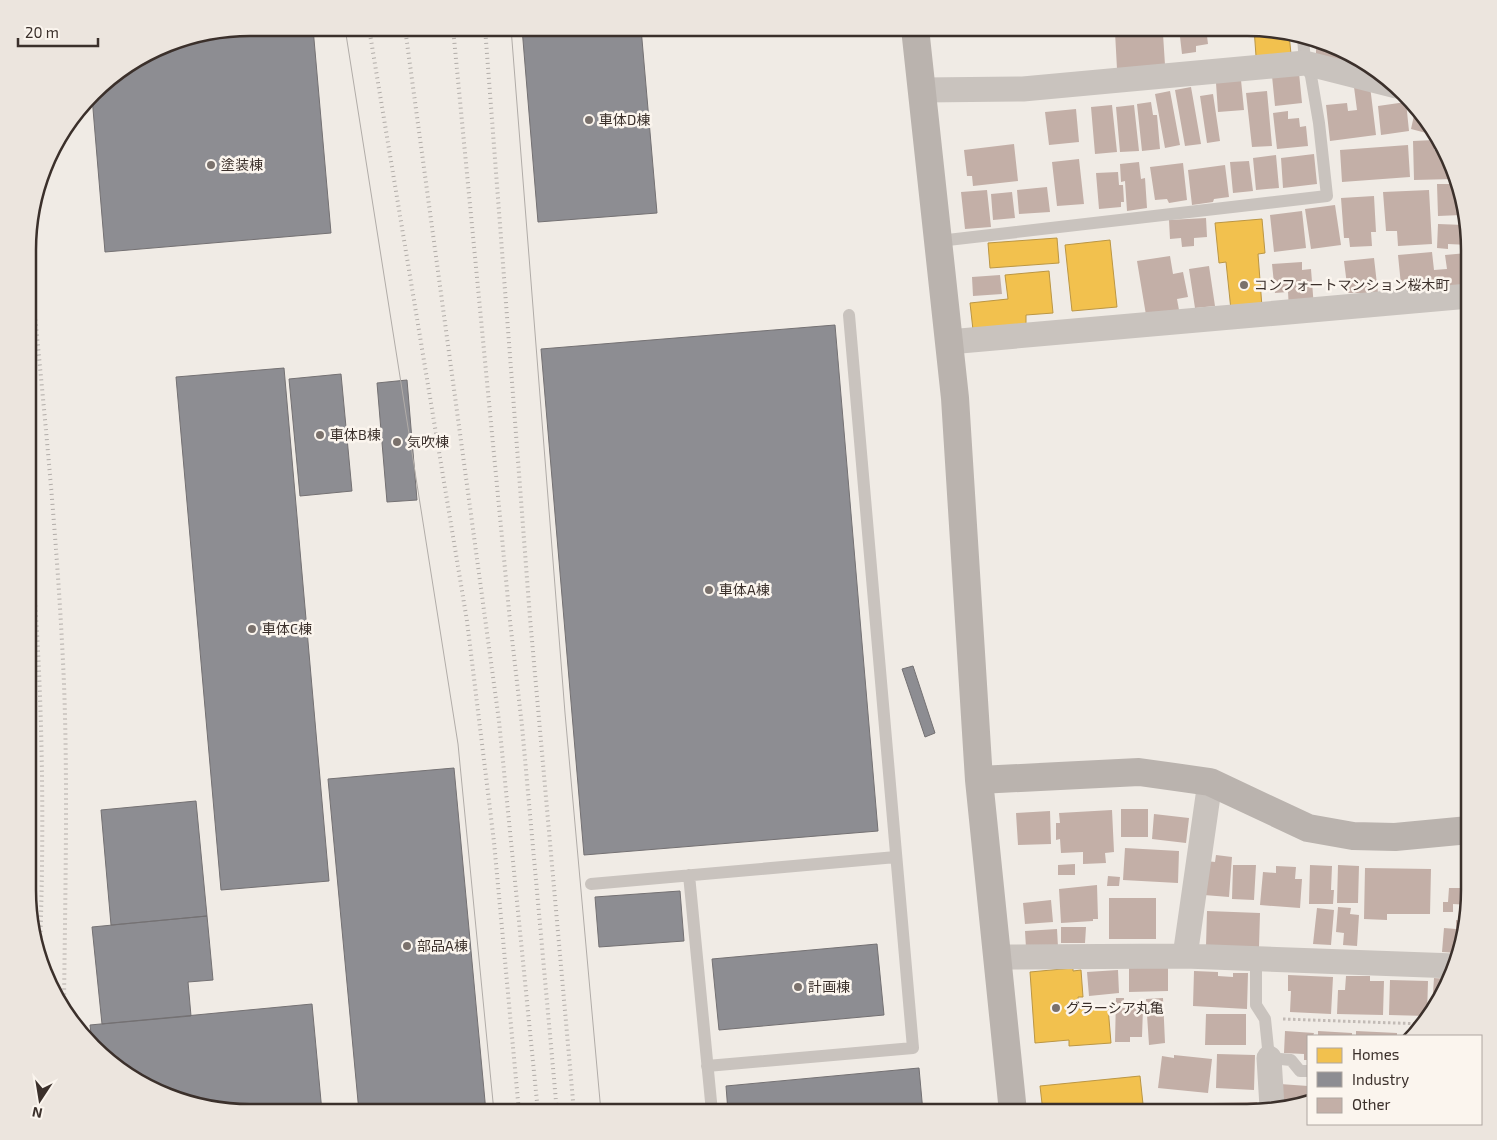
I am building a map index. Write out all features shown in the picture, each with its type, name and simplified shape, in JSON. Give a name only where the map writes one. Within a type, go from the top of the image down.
[{"type":"street","points":[[916,36],[955,398],[979,780],[1011,1104]]},
{"type":"street","points":[[923,90],[1023,89],[1305,63],[1379,82]]},
{"type":"street","points":[[949,342],[1461,297]]},
{"type":"street","points":[[979,780],[1139,772],[1210,782],[1308,828],[1344,835],[1395,837],[1461,831]]},
{"type":"street","points":[[1185,956],[1210,782]]},
{"type":"street","points":[[997,958],[1185,956],[1446,966]]},
{"type":"street","points":[[1269,1058],[1272,1102]]},
{"type":"lane","points":[[939,241],[1327,196],[1313,85],[1305,63],[1303,44]]},
{"type":"lane","points":[[707,1066],[913,1048],[849,316]]},
{"type":"lane","points":[[591,884],[896,858]]},
{"type":"lane","points":[[689,875],[711,1104]]},
{"type":"lane","points":[[1256,959],[1256,1005],[1264,1018],[1269,1058],[1291,1060],[1300,1071],[1307,1071]]},
{"type":"path","points":[[1264,1018],[1414,1024]]},
{"type":"building: Homes","points":[[1255,37],[1290,40],[1291,54],[1256,56]]},
{"type":"building: Homes","name":"コンフォートマンション桜木町","points":[[1262,219],[1265,253],[1258,254],[1262,307],[1231,310],[1226,262],[1219,263],[1215,223]]},
{"type":"building: Homes","points":[[1057,238],[1059,263],[990,268],[988,243]]},
{"type":"building: Homes","points":[[1110,240],[1117,307],[1072,311],[1065,245]]},
{"type":"building: Homes","points":[[1049,271],[1053,313],[1026,315],[1026,324],[973,330],[970,303],[1008,299],[1005,275]]},
{"type":"building: Homes","name":"グラーシア丸亀","points":[[1073,968],[1073,971],[1081,970],[1083,997],[1078,997],[1079,1009],[1108,1007],[1111,1043],[1069,1046],[1069,1040],[1035,1043],[1030,972]]},
{"type":"building: Homes","points":[[1140,1076],[1143,1104],[1042,1104],[1040,1086]]},
{"type":"building: Industry","name":"塗装棟","points":[[314,36],[331,233],[105,252],[93,105],[109,89],[131,72],[155,58],[181,48],[222,38]]},
{"type":"building: Industry","name":"車体D棟","points":[[523,36],[642,36],[657,213],[538,222]]},
{"type":"building: Industry","name":"車体A棟","points":[[835,325],[878,831],[584,855],[541,349]]},
{"type":"building: Industry","name":"車体C棟","points":[[284,368],[329,881],[221,890],[176,377]]},
{"type":"building: Industry","name":"車体B棟","points":[[341,374],[352,491],[300,496],[289,379]]},
{"type":"building: Industry","name":"気吹棟","points":[[407,380],[417,500],[387,502],[377,383]]},
{"type":"building: Industry","points":[[913,666],[935,733],[925,737],[902,669]]},
{"type":"building: Industry","name":"部品A棟","points":[[454,768],[485,1104],[358,1104],[328,779]]},
{"type":"building: Industry","points":[[196,801],[207,916],[111,925],[101,810]]},
{"type":"building: Industry","points":[[680,891],[684,941],[599,947],[595,897]]},
{"type":"building: Industry","points":[[207,916],[213,980],[188,982],[191,1016],[102,1024],[92,927]]},
{"type":"building: Industry","name":"計画棟","points":[[877,944],[884,1015],[719,1030],[712,959]]},
{"type":"building: Industry","points":[[312,1004],[321,1104],[222,1102],[181,1092],[155,1082],[120,1060],[91,1033],[90,1025]]},
{"type":"building: Industry","points":[[919,1068],[922,1104],[727,1104],[726,1086]]},
{"type":"building: Other","points":[[1115,36],[1163,36],[1165,65],[1117,69]]},
{"type":"building: Other","points":[[1180,36],[1207,36],[1208,44],[1196,46],[1196,52],[1182,54]]},
{"type":"building: Other","points":[[1316,48],[1345,60],[1316,59]]},
{"type":"building: Other","points":[[1299,73],[1302,103],[1275,106],[1272,76]]},
{"type":"building: Other","points":[[1241,80],[1244,110],[1218,112],[1216,83]]},
{"type":"building: Other","points":[[1370,86],[1376,135],[1330,141],[1326,105],[1347,103],[1348,111],[1357,110],[1354,87]]},
{"type":"building: Other","points":[[1191,87],[1201,144],[1185,146],[1175,90]]},
{"type":"building: Other","points":[[1170,91],[1180,145],[1165,148],[1155,94]]},
{"type":"building: Other","points":[[1267,91],[1272,146],[1252,147],[1246,93]]},
{"type":"building: Other","points":[[1213,94],[1220,141],[1207,143],[1200,96]]},
{"type":"building: Other","points":[[1151,102],[1153,115],[1157,115],[1160,149],[1142,151],[1137,104]]},
{"type":"building: Other","points":[[1402,103],[1407,108],[1409,131],[1381,135],[1378,106]]},
{"type":"building: Other","points":[[1112,105],[1117,152],[1095,154],[1091,107]]},
{"type":"building: Other","points":[[1134,105],[1139,151],[1120,152],[1116,107]]},
{"type":"building: Other","points":[[1076,109],[1079,142],[1049,145],[1045,112]]},
{"type":"building: Other","points":[[1288,111],[1288,119],[1299,118],[1300,127],[1306,126],[1308,146],[1277,149],[1273,113]]},
{"type":"building: Other","points":[[1414,116],[1426,133],[1411,129]]},
{"type":"building: Other","points":[[1430,140],[1434,150],[1439,155],[1448,179],[1414,180],[1413,141]]},
{"type":"building: Other","points":[[1014,144],[1018,181],[973,186],[972,176],[967,176],[964,150]]},
{"type":"building: Other","points":[[1408,145],[1410,177],[1342,182],[1340,150]]},
{"type":"building: Other","points":[[1314,154],[1317,184],[1283,188],[1281,158]]},
{"type":"building: Other","points":[[1276,155],[1279,188],[1256,190],[1253,158]]},
{"type":"building: Other","points":[[1079,159],[1084,204],[1057,206],[1052,162]]},
{"type":"building: Other","points":[[1249,161],[1253,191],[1233,193],[1230,162]]},
{"type":"building: Other","points":[[1139,162],[1141,179],[1145,178],[1147,208],[1127,211],[1125,181],[1121,182],[1120,164]]},
{"type":"building: Other","points":[[1183,163],[1187,200],[1169,203],[1167,199],[1155,200],[1150,167]]},
{"type":"building: Other","points":[[1225,165],[1229,197],[1214,199],[1213,202],[1192,205],[1188,170]]},
{"type":"building: Other","points":[[1118,172],[1119,185],[1123,185],[1124,202],[1121,202],[1121,207],[1099,209],[1096,173]]},
{"type":"building: Other","points":[[1437,184],[1450,184],[1458,215],[1438,216]]},
{"type":"building: Other","points":[[1047,187],[1050,212],[1019,214],[1017,190]]},
{"type":"building: Other","points":[[987,190],[991,227],[965,229],[961,192]]},
{"type":"building: Other","points":[[1429,190],[1432,244],[1398,246],[1397,231],[1386,231],[1383,192]]},
{"type":"building: Other","points":[[1012,192],[1015,218],[993,220],[991,194]]},
{"type":"building: Other","points":[[1374,196],[1376,232],[1371,232],[1372,246],[1350,247],[1349,238],[1344,238],[1341,198]]},
{"type":"building: Other","points":[[1335,205],[1341,245],[1311,249],[1305,209]]},
{"type":"building: Other","points":[[1302,211],[1306,248],[1274,252],[1270,215]]},
{"type":"building: Other","points":[[1206,218],[1207,237],[1194,238],[1194,246],[1182,247],[1181,238],[1170,239],[1169,220]]},
{"type":"building: Other","points":[[1438,224],[1459,225],[1461,245],[1448,244],[1448,249],[1437,248]]},
{"type":"building: Other","points":[[1432,252],[1434,270],[1447,269],[1445,255],[1461,254],[1461,290],[1402,295],[1398,255]]},
{"type":"building: Other","points":[[1170,256],[1173,274],[1183,272],[1188,297],[1177,299],[1179,310],[1146,315],[1137,261]]},
{"type":"building: Other","points":[[1374,258],[1378,293],[1348,293],[1344,261]]},
{"type":"building: Other","points":[[1302,262],[1302,270],[1311,269],[1314,308],[1289,310],[1288,292],[1275,293],[1272,264]]},
{"type":"building: Other","points":[[1209,266],[1215,306],[1195,308],[1189,269]]},
{"type":"building: Other","points":[[1000,275],[1002,294],[973,296],[972,277]]},
{"type":"building: Other","points":[[1121,809],[1148,809],[1148,837],[1121,837]]},
{"type":"building: Other","points":[[1112,810],[1114,852],[1105,853],[1106,863],[1083,864],[1083,852],[1061,853],[1060,839],[1056,840],[1056,823],[1060,823],[1059,813]]},
{"type":"building: Other","points":[[1050,811],[1051,844],[1018,845],[1016,813]]},
{"type":"building: Other","points":[[1154,814],[1189,818],[1186,843],[1152,839]]},
{"type":"building: Other","points":[[1125,848],[1179,851],[1178,883],[1123,880]]},
{"type":"building: Other","points":[[1216,855],[1232,857],[1229,897],[1204,895],[1206,861],[1215,862]]},
{"type":"building: Other","points":[[1075,864],[1075,875],[1058,875],[1058,865]]},
{"type":"building: Other","points":[[1233,865],[1256,865],[1254,900],[1232,899]]},
{"type":"building: Other","points":[[1310,865],[1332,866],[1331,890],[1334,890],[1333,904],[1309,904]]},
{"type":"building: Other","points":[[1338,865],[1359,866],[1358,903],[1337,903]]},
{"type":"building: Other","points":[[1276,866],[1296,867],[1295,879],[1302,879],[1300,908],[1260,905],[1263,872],[1276,873]]},
{"type":"building: Other","points":[[1365,868],[1431,869],[1430,914],[1387,914],[1387,920],[1364,919]]},
{"type":"building: Other","points":[[1108,876],[1120,877],[1119,886],[1107,886]]},
{"type":"building: Other","points":[[1097,885],[1098,919],[1061,923],[1059,889]]},
{"type":"building: Other","points":[[1449,888],[1461,888],[1460,904],[1453,904],[1453,912],[1443,912],[1443,902],[1448,902]]},
{"type":"building: Other","points":[[1109,898],[1156,898],[1156,939],[1109,939]]},
{"type":"building: Other","points":[[1051,900],[1053,922],[1025,924],[1023,903]]},
{"type":"building: Other","points":[[1338,907],[1351,908],[1350,914],[1359,915],[1357,946],[1343,945],[1344,933],[1336,932]]},
{"type":"building: Other","points":[[1317,908],[1334,910],[1331,945],[1313,944]]},
{"type":"building: Other","points":[[1207,911],[1260,913],[1259,947],[1206,946]]},
{"type":"building: Other","points":[[1456,920],[1459,920],[1451,953],[1442,952],[1444,928],[1456,929]]},
{"type":"building: Other","points":[[1061,927],[1086,927],[1085,943],[1061,943]]},
{"type":"building: Other","points":[[1057,929],[1058,947],[1026,948],[1025,931]]},
{"type":"building: Other","points":[[1129,964],[1168,964],[1168,991],[1129,992]]},
{"type":"building: Other","points":[[1118,970],[1119,993],[1089,996],[1087,972]]},
{"type":"building: Other","points":[[1194,971],[1218,972],[1218,976],[1233,977],[1233,973],[1248,973],[1247,1009],[1193,1006]]},
{"type":"building: Other","points":[[1288,975],[1333,977],[1331,1014],[1290,1012],[1291,991],[1288,991]]},
{"type":"building: Other","points":[[1346,976],[1370,976],[1370,981],[1384,981],[1383,1015],[1337,1014],[1338,990],[1345,990]]},
{"type":"building: Other","points":[[1434,978],[1441,979],[1439,985],[1433,996]]},
{"type":"building: Other","points":[[1390,980],[1428,981],[1427,1005],[1420,1016],[1389,1015]]},
{"type":"building: Other","points":[[1116,998],[1124,998],[1123,1008],[1143,1008],[1142,1037],[1130,1037],[1130,1042],[1115,1042]]},
{"type":"building: Other","points":[[1163,998],[1165,1043],[1149,1045],[1146,999]]},
{"type":"building: Other","points":[[1206,1014],[1246,1014],[1246,1045],[1205,1045]]},
{"type":"building: Other","points":[[1285,1031],[1314,1033],[1313,1035],[1307,1035],[1307,1060],[1304,1060],[1304,1054],[1284,1053]]},
{"type":"building: Other","points":[[1318,1031],[1352,1033],[1352,1035],[1318,1035]]},
{"type":"building: Other","points":[[1356,1031],[1397,1033],[1397,1035],[1356,1035]]},
{"type":"building: Other","points":[[1217,1054],[1255,1055],[1254,1090],[1216,1088]]},
{"type":"building: Other","points":[[1174,1055],[1212,1059],[1208,1093],[1158,1088],[1162,1056],[1174,1058]]},
{"type":"building: Other","points":[[1280,1084],[1307,1086],[1307,1095],[1279,1101]]},
{"type":"building: Other","points":[[1257,1102],[1247,1104],[1213,1103]]},
{"type":"tram line","points":[[346,36],[458,744],[493,1104]]},
{"type":"tram line","points":[[512,36],[565,713],[600,1104]]},
{"type":"railway","points":[[370,36],[467,621],[494,842],[518,1104]]},
{"type":"railway","points":[[406,36],[499,721],[537,1104]]},
{"type":"railway","points":[[454,36],[510,621],[522,726],[556,1104]]},
{"type":"railway","points":[[486,36],[530,618],[573,1104]]},
{"type":"railway","points":[[36,325],[54,523],[64,684],[66,805],[64,995]]},
{"type":"railway","points":[[36,618],[40,684],[42,789],[40,933]]},
{"type":"place","name":"車体D棟","points":[[589,120]]},
{"type":"place","name":"塗装棟","points":[[211,165]]},
{"type":"place","name":"コンフォートマンション桜木町","points":[[1244,285]]},
{"type":"place","name":"車体B棟","points":[[320,435]]},
{"type":"place","name":"気吹棟","points":[[397,442]]},
{"type":"place","name":"車体A棟","points":[[709,590]]},
{"type":"place","name":"車体C棟","points":[[252,629]]},
{"type":"place","name":"部品A棟","points":[[407,946]]},
{"type":"place","name":"計画棟","points":[[798,987]]},
{"type":"place","name":"グラーシア丸亀","points":[[1056,1008]]}]
